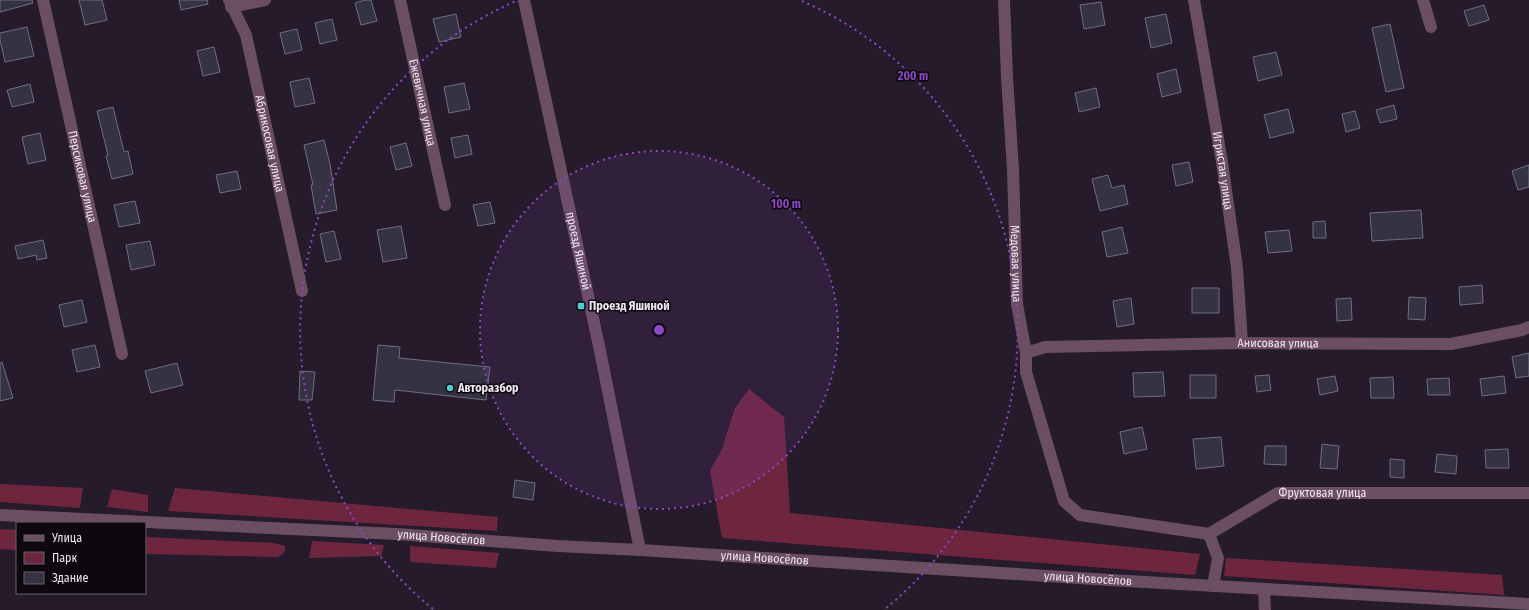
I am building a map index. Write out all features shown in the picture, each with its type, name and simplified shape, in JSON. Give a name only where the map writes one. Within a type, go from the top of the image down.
[{"type":"street","name":"Персиковая улица","points":[[43,0],[122,354]]},
{"type":"street","points":[[230,4],[265,0]]},
{"type":"street","name":"Ежевичная улица","points":[[400,0],[445,205]]},
{"type":"street","name":"проезд Яшиной","points":[[524,0],[599,346],[640,550]]},
{"type":"street","name":"Медовая улица","points":[[1004,0],[1013,169],[1017,304],[1026,353],[1026,372],[1064,501],[1080,516],[1209,534]]},
{"type":"street","name":"Игристая улица","points":[[1194,0],[1222,162],[1237,268],[1242,343]]},
{"type":"street","points":[[1422,0],[1431,27]]},
{"type":"street","name":"Абрикосовая улица","points":[[230,4],[246,35],[302,290]]},
{"type":"street","name":"Анисовая улица","points":[[1026,353],[1045,347],[1242,343],[1451,344],[1522,330],[1529,327]]},
{"type":"street","name":"Фруктовая улица","points":[[1209,534],[1278,493],[1529,493]]},
{"type":"street","name":"улица Новосёлов","points":[[0,515],[397,534],[558,546],[1529,604]]},
{"type":"street","points":[[1209,534],[1218,558],[1213,586]]},
{"type":"street","points":[[1264,589],[1265,610]]},
{"type":"green space","points":[[749,389],[784,417],[790,513],[1200,554],[1195,575],[722,538],[710,471],[722,449],[735,408]]},
{"type":"green space","points":[[0,484],[83,488],[80,508],[0,502]]},
{"type":"green space","points":[[175,488],[498,517],[497,531],[168,511]]},
{"type":"green space","points":[[112,489],[148,495],[148,512],[107,507]]},
{"type":"green space","points":[[0,529],[16,530],[16,550],[0,549]]},
{"type":"green space","points":[[146,537],[274,543],[285,546],[285,552],[278,557],[146,554]]},
{"type":"green space","points":[[312,541],[384,545],[381,556],[309,558]]},
{"type":"green space","points":[[410,546],[499,553],[496,568],[410,562]]},
{"type":"green space","points":[[1226,558],[1502,575],[1504,595],[1224,576]]},
{"type":"building","points":[[0,0],[32,0],[33,3],[0,12]]},
{"type":"building","points":[[79,0],[102,0],[107,20],[85,25]]},
{"type":"building","points":[[179,0],[207,0],[208,4],[181,10]]},
{"type":"building","points":[[371,0],[377,21],[361,25],[355,3]]},
{"type":"building","points":[[1101,2],[1105,25],[1084,29],[1080,5]]},
{"type":"building","points":[[1484,5],[1489,20],[1469,26],[1464,11]]},
{"type":"building","points":[[456,14],[461,37],[439,42],[433,19]]},
{"type":"building","points":[[1166,14],[1172,43],[1151,48],[1145,18]]},
{"type":"building","points":[[332,19],[337,40],[320,44],[315,23]]},
{"type":"building","points":[[1390,24],[1404,88],[1386,92],[1372,28]]},
{"type":"building","points":[[27,27],[34,56],[5,62],[0,33]]},
{"type":"building","points":[[297,29],[302,50],[285,54],[280,33]]},
{"type":"building","points":[[214,47],[220,72],[203,76],[197,51]]},
{"type":"building","points":[[1276,52],[1282,75],[1258,81],[1253,57]]},
{"type":"building","points":[[1176,69],[1181,92],[1162,97],[1157,74]]},
{"type":"building","points":[[309,78],[315,103],[295,107],[290,82]]},
{"type":"building","points":[[464,83],[470,109],[449,113],[444,87]]},
{"type":"building","points":[[30,84],[34,102],[12,107],[7,90]]},
{"type":"building","points":[[1096,88],[1100,107],[1079,112],[1075,93]]},
{"type":"building","points":[[1394,105],[1397,119],[1380,123],[1376,110]]},
{"type":"building","points":[[113,107],[124,152],[128,151],[133,174],[112,179],[106,156],[108,155],[97,111]]},
{"type":"building","points":[[1288,109],[1294,132],[1270,138],[1264,115]]},
{"type":"building","points":[[1355,111],[1360,128],[1346,132],[1342,114]]},
{"type":"building","points":[[40,133],[46,160],[28,164],[22,137]]},
{"type":"building","points":[[468,135],[472,154],[455,158],[451,138]]},
{"type":"building","points":[[324,140],[330,164],[337,210],[316,214],[311,185],[313,185],[304,145]]},
{"type":"building","points":[[406,143],[412,166],[396,170],[390,147]]},
{"type":"building","points":[[1189,162],[1193,182],[1176,186],[1172,165]]},
{"type":"building","points":[[1529,165],[1529,187],[1518,190],[1512,171]]},
{"type":"building","points":[[237,171],[241,189],[220,193],[216,175]]},
{"type":"building","points":[[1108,175],[1112,188],[1124,185],[1128,204],[1100,211],[1092,179]]},
{"type":"building","points":[[135,201],[140,223],[119,227],[114,205]]},
{"type":"building","points":[[490,202],[495,223],[478,226],[473,205]]},
{"type":"building","points":[[1421,210],[1423,238],[1372,241],[1370,213]]},
{"type":"building","points":[[1325,221],[1326,238],[1313,238],[1313,222]]},
{"type":"building","points":[[401,226],[407,258],[383,262],[377,230]]},
{"type":"building","points":[[1122,227],[1128,253],[1107,257],[1102,232]]},
{"type":"building","points":[[1289,230],[1292,251],[1268,253],[1265,232]]},
{"type":"building","points":[[334,231],[341,259],[326,262],[320,234]]},
{"type":"building","points":[[43,240],[47,258],[37,260],[36,255],[18,259],[15,246]]},
{"type":"building","points":[[150,241],[155,265],[131,270],[126,245]]},
{"type":"building","points":[[1482,285],[1483,303],[1460,305],[1459,287]]},
{"type":"building","points":[[1192,288],[1219,288],[1219,313],[1192,313]]},
{"type":"building","points":[[1409,297],[1426,298],[1425,320],[1408,319]]},
{"type":"building","points":[[1131,298],[1134,324],[1117,327],[1113,301]]},
{"type":"building","points":[[1351,298],[1352,320],[1337,321],[1336,299]]},
{"type":"building","points":[[82,300],[87,322],[64,327],[59,305]]},
{"type":"building","points":[[95,345],[100,367],[77,372],[72,350]]},
{"type":"building","points":[[378,345],[400,347],[399,358],[490,367],[486,400],[395,390],[394,402],[373,400]]},
{"type":"building","points":[[1529,353],[1529,376],[1516,378],[1512,357]]},
{"type":"building","points":[[2,362],[13,398],[0,401],[0,363]]},
{"type":"building","points":[[177,363],[183,385],[151,393],[145,371]]},
{"type":"building","points":[[300,371],[315,372],[312,400],[299,400]]},
{"type":"building","points":[[1163,372],[1165,396],[1134,397],[1133,373]]},
{"type":"building","points":[[1190,375],[1216,375],[1216,398],[1190,398]]},
{"type":"building","points":[[1269,375],[1271,390],[1257,392],[1255,376]]},
{"type":"building","points":[[1335,376],[1338,391],[1320,395],[1317,379]]},
{"type":"building","points":[[1504,376],[1506,393],[1482,396],[1480,379]]},
{"type":"building","points":[[1393,377],[1394,398],[1371,398],[1370,378]]},
{"type":"building","points":[[1449,378],[1450,395],[1428,395],[1427,379]]},
{"type":"building","points":[[1142,427],[1147,449],[1124,454],[1120,432]]},
{"type":"building","points":[[1221,437],[1224,466],[1196,469],[1193,439]]},
{"type":"building","points":[[1322,444],[1339,446],[1337,469],[1320,468]]},
{"type":"building","points":[[1265,446],[1286,446],[1286,465],[1264,464]]},
{"type":"building","points":[[1508,449],[1509,468],[1486,468],[1485,450]]},
{"type":"building","points":[[1437,454],[1457,456],[1456,474],[1435,472]]},
{"type":"building","points":[[1390,459],[1404,460],[1404,478],[1390,477]]},
{"type":"building","points":[[515,480],[535,483],[533,500],[513,497]]},
{"type":"place","name":"Проезд Яшиной","points":[[581,306]]},
{"type":"place","name":"Авторазбор","points":[[450,388]]}]
